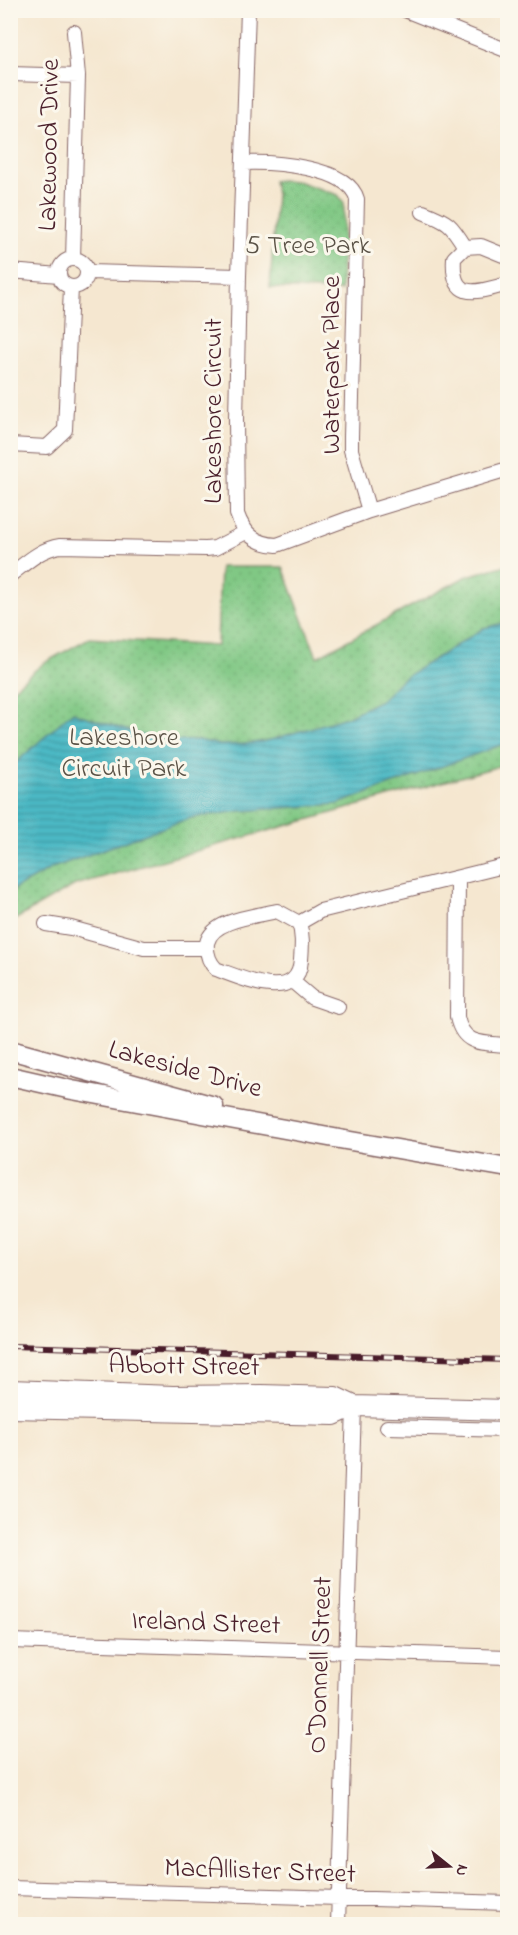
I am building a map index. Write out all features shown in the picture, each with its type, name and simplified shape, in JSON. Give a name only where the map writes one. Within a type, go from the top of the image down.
[{"type":"main road","name":"Abbott Street","points":[[10,1390],[173,1396],[335,1397],[354,1406],[426,1418],[507,1410]]},
{"type":"main road","name":"Abbott Street","points":[[10,1408],[334,1415],[354,1406]]},
{"type":"street","name":"Lakeshore Circuit","points":[[248,10],[236,420],[237,514],[246,532],[254,540],[277,545],[369,511],[507,468]]},
{"type":"street","points":[[405,10],[507,51]]},
{"type":"street","name":"Lakewood Drive","points":[[73,259],[78,76],[74,32]]},
{"type":"street","points":[[10,74],[78,76]]},
{"type":"street","name":"Waterpark Place","points":[[244,163],[307,168],[343,182],[356,192],[351,450],[369,511]]},
{"type":"street","points":[[423,212],[444,220],[452,226],[465,247]]},
{"type":"street","points":[[507,257],[481,246],[465,247],[454,258],[453,274],[461,287],[472,293],[507,284]]},
{"type":"street","points":[[73,259],[82,262],[88,272],[81,286],[71,287],[63,284],[59,274],[65,262],[73,259]]},
{"type":"street","points":[[10,271],[59,274]]},
{"type":"street","points":[[88,272],[239,276]]},
{"type":"street","points":[[10,445],[47,447],[65,430],[71,287]]},
{"type":"street","points":[[10,575],[33,557],[50,548],[60,546],[206,549],[215,548],[246,532]]},
{"type":"street","points":[[299,923],[320,910],[507,865]]},
{"type":"street","points":[[458,878],[457,1017],[459,1027],[462,1033],[471,1040],[507,1045]]},
{"type":"street","points":[[278,911],[299,923],[303,934],[300,969],[292,981],[282,986],[272,986],[216,969],[211,964],[207,948],[209,937],[216,928],[229,922],[278,911]]},
{"type":"street","points":[[46,924],[71,928],[144,948],[207,948]]},
{"type":"street","points":[[292,981],[312,998],[338,1007]]},
{"type":"street","name":"Lakeside Drive","points":[[10,1050],[345,1140]]},
{"type":"street","name":"Lakeside Drive","points":[[10,1076],[72,1090],[507,1168]]},
{"type":"street","name":"O'Donnell Street","points":[[338,1924],[354,1406]]},
{"type":"street","name":"Abbott Street","points":[[387,1426],[426,1418],[507,1430]]},
{"type":"street","name":"Ireland Street","points":[[10,1641],[507,1657]]},
{"type":"street","name":"MacAllister Street","points":[[10,1888],[507,1903]]},
{"type":"green space","name":"5 Tree Park","points":[[273,181],[297,181],[338,195],[344,203],[341,291],[270,288],[276,194]]},
{"type":"green space","name":"Lakeshore Circuit Park","points":[[507,565],[507,764],[75,885],[11,922],[11,690],[44,663],[89,638],[217,646],[220,567],[283,567],[317,657],[467,576]]},
{"type":"water","points":[[507,622],[507,743],[338,804],[240,811],[190,818],[52,868],[11,891],[11,767],[72,712],[162,742],[198,740],[220,745],[267,741],[347,717],[381,700],[402,679],[484,628]]},
{"type":"railway","points":[[10,1346],[508,1360]]}]
